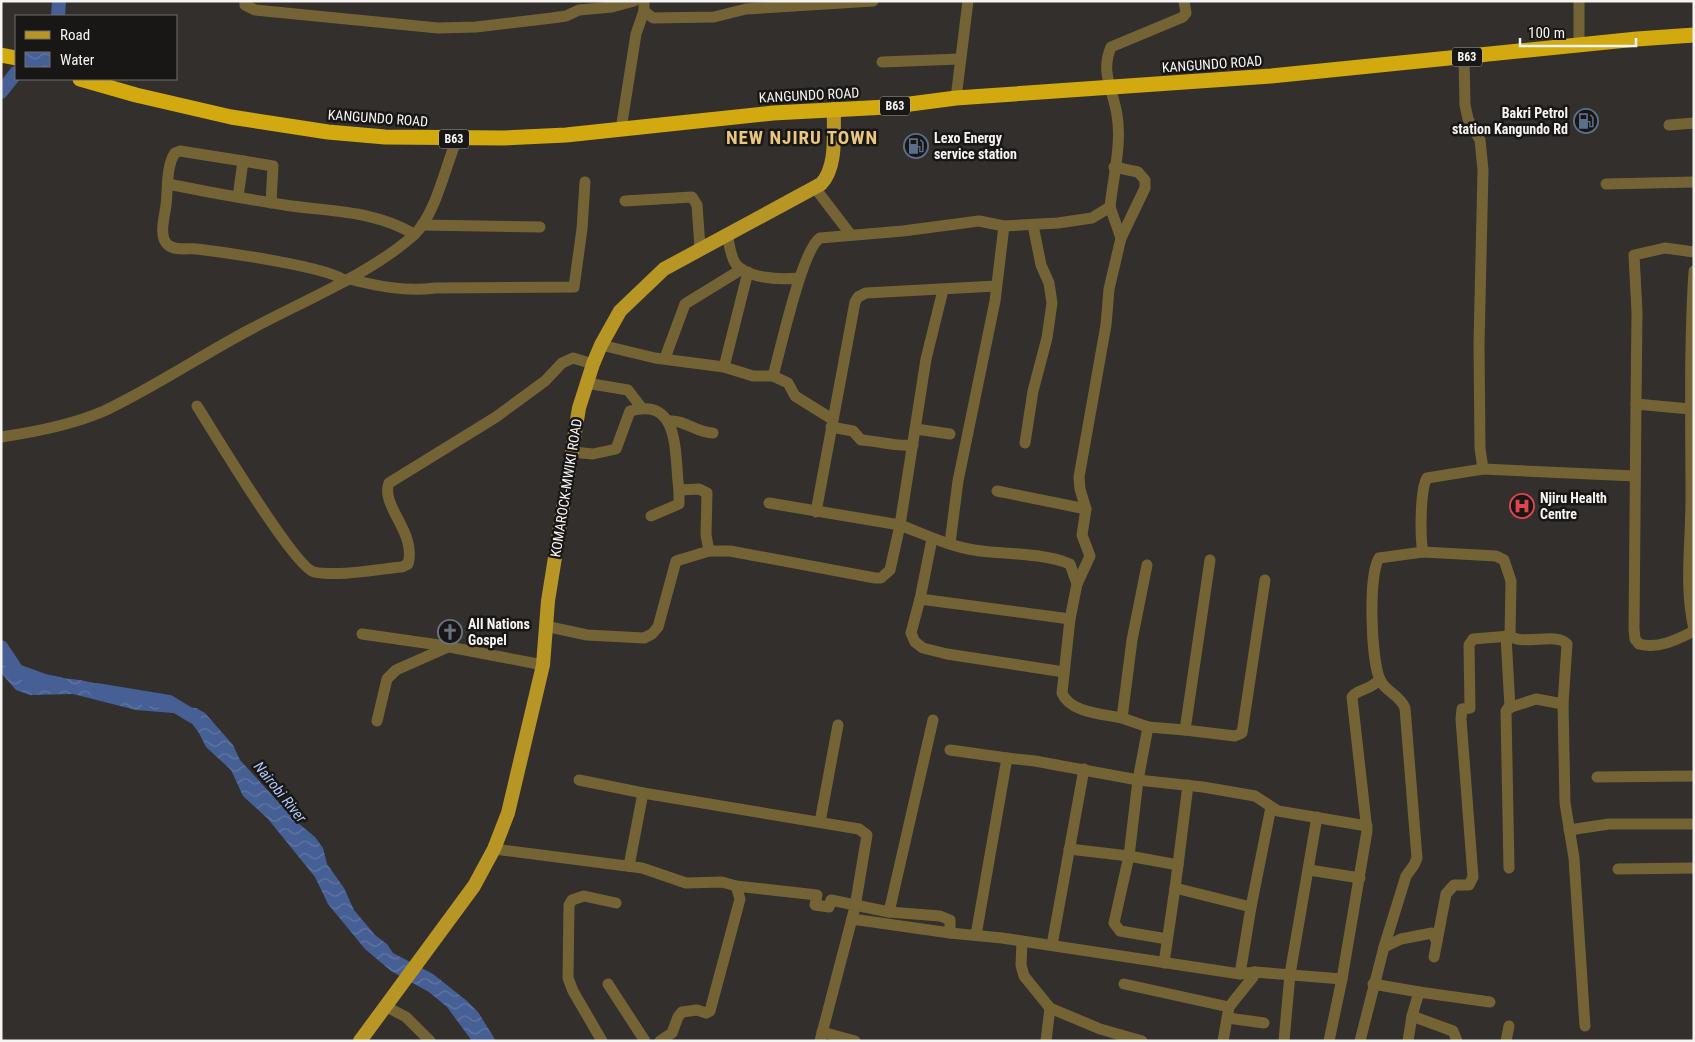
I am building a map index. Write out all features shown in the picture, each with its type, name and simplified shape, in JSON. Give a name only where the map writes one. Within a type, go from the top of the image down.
[{"type":"highway","name":"KANGUNDO ROAD","points":[[84,80],[136,95],[240,118],[328,132],[385,137],[457,139],[566,135],[710,119],[834,109],[887,107],[956,98],[1109,89],[1464,58],[1579,44],[1694,35]]},
{"type":"main road","name":"KOMAROCK-MWIKI ROAD","points":[[360,1041],[474,886],[494,849],[508,813],[543,665],[545,626],[578,408],[601,345],[620,311],[664,269],[815,188],[825,180],[832,162],[834,109]]},
{"type":"street","points":[[245,1],[245,5],[255,10],[438,28],[476,27],[552,18],[566,16],[579,6],[612,7],[634,1]]},
{"type":"street","points":[[644,6],[653,18],[706,18],[746,10],[873,1]]},
{"type":"street","points":[[956,98],[959,59],[968,1]]},
{"type":"street","points":[[1121,238],[1110,208],[1119,134],[1117,114],[1109,89],[1105,59],[1111,47],[1183,17],[1186,13],[1184,1]]},
{"type":"street","points":[[1579,1],[1579,44]]},
{"type":"street","points":[[621,129],[636,34],[644,6]]},
{"type":"street","points":[[1464,58],[1465,106],[1468,119],[1480,140],[1483,170],[1479,344],[1480,448],[1483,469]]},
{"type":"street","points":[[882,62],[959,59]]},
{"type":"street","points":[[1669,125],[1694,123]]},
{"type":"street","points":[[1,437],[66,424],[104,411],[252,328],[347,280],[414,234],[422,225],[437,196],[444,170],[457,139]]},
{"type":"street","points":[[271,202],[273,166],[180,151],[175,152],[168,184],[163,237],[167,245],[176,249],[203,250],[304,268],[347,280],[418,290],[435,288],[574,287],[582,229],[584,182]]},
{"type":"street","points":[[238,197],[243,161]]},
{"type":"street","points":[[1114,167],[1138,172],[1145,180],[1145,188],[1121,238],[1109,289],[1106,325],[1079,478],[1086,509],[1082,535],[1090,556],[1077,584],[1070,618],[1062,693],[1070,704],[1078,708],[1122,718],[1148,727],[1235,736],[1242,733],[1265,580]]},
{"type":"street","points":[[1606,184],[1694,182]]},
{"type":"street","points":[[168,184],[238,197],[364,215],[394,223],[414,234]]},
{"type":"street","points":[[815,188],[851,235]]},
{"type":"street","points":[[626,201],[692,196],[696,205],[700,248]]},
{"type":"street","points":[[773,376],[799,278],[817,239],[979,221],[1004,226],[1033,226],[1084,221],[1110,208]]},
{"type":"street","points":[[422,225],[540,227]]},
{"type":"street","points":[[950,543],[958,481],[996,286],[1004,226]]},
{"type":"street","points":[[1025,443],[1033,392],[1047,338],[1052,303],[1050,283],[1042,265],[1033,226]]},
{"type":"street","points":[[727,234],[734,263],[745,271],[787,279],[799,278]]},
{"type":"street","points":[[1694,252],[1665,248],[1634,255],[1637,312],[1635,639],[1639,644],[1654,646],[1672,642],[1694,630],[1689,593],[1692,518],[1690,409],[1694,271]]},
{"type":"street","points":[[664,358],[685,304],[745,271]]},
{"type":"street","points":[[724,367],[745,271]]},
{"type":"street","points":[[816,512],[855,302],[858,297],[866,294],[996,286]]},
{"type":"street","points":[[545,626],[599,637],[644,638],[652,634],[661,620],[676,561],[709,551],[730,551],[881,578],[890,570],[900,525],[926,359],[943,290]]},
{"type":"street","points":[[601,345],[636,354],[724,367],[752,376],[773,376],[788,383],[795,396],[832,423],[852,431],[861,440],[874,440],[896,447],[913,445]]},
{"type":"street","points":[[197,406],[263,509],[300,562],[309,570],[333,573],[402,567],[408,564],[410,558],[409,542],[388,496],[389,483],[496,417],[545,381],[562,364],[573,358],[593,364]]},
{"type":"street","points":[[586,383],[628,390],[641,408]]},
{"type":"street","points":[[1636,404],[1690,409]]},
{"type":"street","points":[[572,452],[593,454],[616,449],[630,410],[641,408],[661,414],[670,422],[679,490],[679,504],[651,516]]},
{"type":"street","points":[[670,422],[679,422],[704,433],[713,433]]},
{"type":"street","points":[[916,429],[950,434]]},
{"type":"street","points":[[1422,552],[1420,527],[1424,486],[1427,478],[1483,469],[1635,476]]},
{"type":"street","points":[[679,490],[699,489],[707,493],[706,535],[709,551]]},
{"type":"street","points":[[997,492],[1086,509]]},
{"type":"street","points":[[769,503],[900,525],[932,539],[972,550],[1012,553],[1062,561],[1070,564],[1077,584]]},
{"type":"street","points":[[932,539],[911,633],[915,642],[923,648],[948,654],[1064,672]]},
{"type":"street","points":[[1360,1041],[1373,984],[1406,876],[1417,858],[1405,708],[1400,699],[1386,688],[1380,679],[1373,651],[1376,564],[1380,558],[1422,552],[1496,556],[1504,560],[1511,582],[1508,636],[1510,708],[1506,715],[1510,868]]},
{"type":"street","points":[[1185,730],[1210,560]]},
{"type":"street","points":[[1122,718],[1132,640],[1147,565]]},
{"type":"street","points":[[920,599],[1070,618]]},
{"type":"street","points":[[362,634],[448,647],[543,665]]},
{"type":"street","points":[[1434,957],[1446,894],[1454,886],[1469,885],[1473,876],[1461,719],[1462,709],[1470,708],[1469,645],[1473,639],[1508,636],[1517,639],[1566,642],[1563,704],[1565,803],[1575,871],[1585,1026]]},
{"type":"street","points":[[377,721],[387,679],[390,674],[448,647]]},
{"type":"street","points":[[1329,1041],[1366,848],[1367,826],[1352,697],[1355,693],[1373,686],[1380,679]]},
{"type":"street","points":[[1510,708],[1536,699],[1563,704]]},
{"type":"street","points":[[889,912],[933,720]]},
{"type":"street","points":[[820,822],[838,725]]},
{"type":"street","points":[[1148,727],[1138,780],[1129,856],[1114,923],[1120,931],[1167,939]]},
{"type":"street","points":[[950,750],[1035,761],[1138,780],[1188,785],[1255,796],[1278,810],[1367,826]]},
{"type":"street","points":[[976,936],[1007,758]]},
{"type":"street","points":[[1052,945],[1084,769]]},
{"type":"street","points":[[1597,777],[1694,776]]},
{"type":"street","points":[[579,780],[643,793],[859,829],[867,836],[855,906],[821,1036],[855,1041]]},
{"type":"street","points":[[1164,963],[1188,785]]},
{"type":"street","points":[[629,866],[643,793]]},
{"type":"street","points":[[1240,974],[1271,807]]},
{"type":"street","points":[[1284,1041],[1290,974],[1317,817]]},
{"type":"street","points":[[1569,830],[1609,824],[1694,824]]},
{"type":"street","points":[[494,849],[613,866],[642,868],[686,883],[722,882],[736,886],[817,895],[815,906],[829,907],[831,900],[889,912],[940,916],[950,920],[950,933]]},
{"type":"street","points":[[1069,849],[1129,856],[1178,865]]},
{"type":"street","points":[[1618,869],[1694,868]]},
{"type":"street","points":[[1309,870],[1360,878]]},
{"type":"street","points":[[660,1041],[672,1033],[682,1012],[697,1010],[706,1013],[710,1010],[740,899],[736,886]]},
{"type":"street","points":[[1175,888],[1251,907]]},
{"type":"street","points":[[602,1041],[573,991],[568,978],[569,905],[572,900],[584,896],[616,903]]},
{"type":"street","points":[[852,919],[1052,945],[1240,974],[1255,972],[1290,974],[1342,980]]},
{"type":"street","points":[[1384,947],[1401,938],[1432,933],[1437,941]]},
{"type":"street","points":[[1022,942],[1021,965],[1024,976],[1050,1008],[1100,1029],[1142,1041]]},
{"type":"street","points":[[1223,1041],[1229,1013],[1254,977],[1255,972]]},
{"type":"street","points":[[608,984],[644,1041]]},
{"type":"street","points":[[1124,984],[1264,1022]]},
{"type":"street","points":[[1373,984],[1490,1002]]},
{"type":"street","points":[[1408,1041],[1412,1016],[1420,992]]},
{"type":"street","points":[[385,1006],[406,1017],[430,1041]]},
{"type":"street","points":[[1046,1041],[1050,1008]]},
{"type":"street","points":[[1412,1016],[1448,1028],[1456,1034],[1456,1041]]},
{"type":"street","points":[[1506,1041],[1509,1026]]},
{"type":"water","points":[[1,641],[28,680],[61,678],[80,680],[98,684],[114,693],[150,705],[196,708],[205,713],[233,745],[240,760],[280,804],[290,809],[291,817],[315,837],[323,848],[327,864],[344,888],[354,910],[375,935],[387,944],[393,953],[433,974],[467,1001],[478,1012],[496,1041],[472,1041],[447,1007],[429,992],[391,971],[365,949],[328,904],[315,877],[268,819],[243,796],[231,770],[206,747],[199,733],[185,714],[136,710],[73,694],[30,695],[16,690],[1,673]]},
{"type":"waterway","points":[[58,15],[59,1]]},
{"type":"waterway","points":[[1,92],[15,74]]},
{"type":"waterway","name":"Nairobi River","points":[[1,647],[17,671],[60,684]]},
{"type":"waterway","name":"Nairobi River","points":[[96,690],[169,702],[194,717]]},
{"type":"place","name":"Bakri Petrol station Kangundo Rd","points":[[1586,121]]},
{"type":"place","name":"Lexo Energy service station","points":[[916,146]]},
{"type":"place","name":"Njiru Health Centre","points":[[1522,506]]},
{"type":"place","name":"All Nations Gospel","points":[[450,632]]},
{"type":"district","name":"NEW NJIRU TOWN","points":[[802,137]]}]
